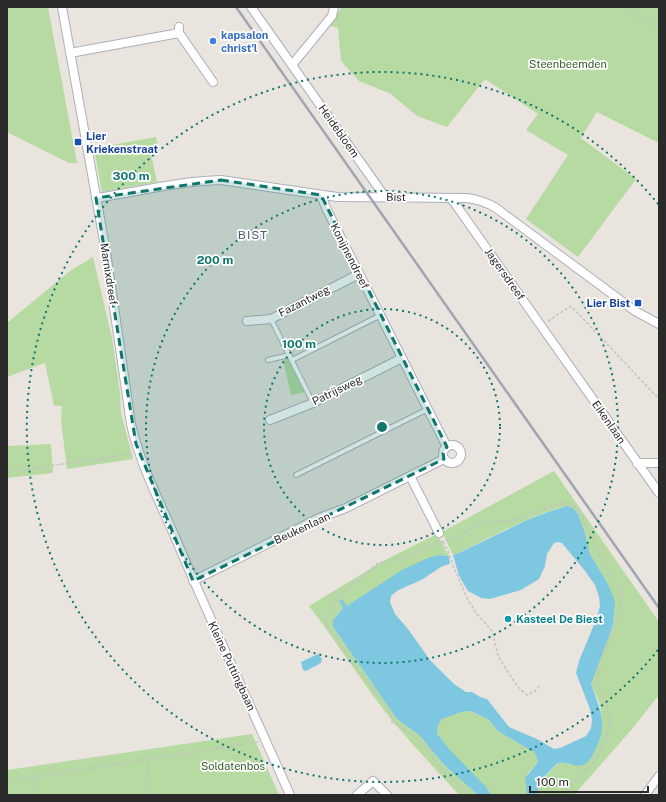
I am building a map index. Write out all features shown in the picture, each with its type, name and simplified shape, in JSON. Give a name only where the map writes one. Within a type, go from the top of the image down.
[{"type":"street","name":"Marnixdreef","points":[[62,7],[113,298],[131,424],[139,453],[175,536]]},
{"type":"street","name":"Heidebloem","points":[[251,7],[386,197]]},
{"type":"street","points":[[292,65],[332,16],[334,7]]},
{"type":"street","points":[[70,53],[179,30],[213,82]]},
{"type":"street","name":"Bist","points":[[96,198],[212,180],[242,182],[321,195],[475,199],[496,208],[635,311],[659,324]]},
{"type":"street","name":"Konijnendreef","points":[[321,195],[326,208],[428,409]]},
{"type":"street","name":"Jagersdreef","points":[[451,198],[559,350]]},
{"type":"street","name":"Fazantweg","points":[[248,321],[271,319],[359,274]]},
{"type":"street","name":"Eikenlaan","points":[[559,350],[659,493]]},
{"type":"street","name":"Patrijsweg","points":[[270,420],[313,403],[402,358]]},
{"type":"street","points":[[428,409],[447,447],[443,453],[444,459]]},
{"type":"street","name":"Beukenlaan","points":[[193,581],[319,518],[341,510],[444,459],[449,463],[454,464],[462,455],[458,447],[453,445],[447,447]]},
{"type":"street","points":[[637,463],[659,463]]},
{"type":"street","points":[[410,476],[439,533]]},
{"type":"street","name":"Kleine Puttingbaan","points":[[175,536],[193,581],[290,795]]},
{"type":"street","points":[[645,795],[659,776]]},
{"type":"street","points":[[358,795],[373,780],[387,795]]},
{"type":"lane","points":[[292,360],[381,315]]},
{"type":"lane","points":[[271,319],[313,403]]},
{"type":"lane","points":[[268,360],[290,355]]},
{"type":"lane","points":[[296,475],[428,409]]},
{"type":"path","points":[[624,7],[633,15],[659,26]]},
{"type":"path","points":[[542,326],[571,306],[659,399]]},
{"type":"path","points":[[7,472],[139,453]]},
{"type":"path","points":[[468,795],[444,772],[423,744],[410,733],[392,722],[388,708],[358,670],[325,621],[336,602],[351,586],[378,563],[398,559],[419,552],[431,545],[455,538],[473,527],[484,523],[500,520],[515,520],[557,504],[570,504],[576,507],[591,534],[601,558],[622,593],[618,618],[603,656],[596,682],[605,701],[610,717],[608,732],[602,751],[592,765],[573,781],[563,795]]},
{"type":"path","points":[[443,541],[467,598],[477,614],[492,631],[498,656],[517,686],[526,695],[535,691],[540,685]]},
{"type":"path","points":[[7,780],[148,760],[257,742]]},
{"type":"path","points":[[145,795],[148,760]]},
{"type":"path","points":[[30,795],[39,776]]},
{"type":"highlighted area","points":[[221,180],[321,195],[447,447],[443,453],[444,459],[193,581],[136,444],[96,198]]},
{"type":"green space","points":[[7,7],[48,7],[77,163],[69,163],[7,132]]},
{"type":"green space","name":"Steenbeemden","points":[[342,7],[659,7],[659,143],[597,112],[581,138],[636,179],[578,257],[526,219],[568,155],[526,130],[538,114],[485,79],[447,127],[417,116],[391,94],[359,81],[341,61],[338,28],[329,25]]},
{"type":"green space","points":[[156,137],[160,153],[151,154],[157,182],[102,192],[94,148]]},
{"type":"green space","points":[[93,257],[112,338],[120,393],[121,413],[133,459],[67,469],[61,420],[62,406],[54,406],[45,363],[7,377],[7,323],[70,271]]},
{"type":"green space","points":[[288,358],[305,392],[291,395],[283,360]]},
{"type":"green space","points":[[51,444],[53,473],[7,478],[7,446]]},
{"type":"green space","points":[[554,471],[659,622],[659,695],[632,729],[574,795],[538,795],[538,786],[539,782],[559,763],[567,763],[572,765],[591,758],[597,747],[602,729],[602,717],[599,703],[591,681],[613,625],[614,606],[608,584],[590,554],[585,533],[578,514],[571,507],[549,511],[533,517],[453,555],[442,532]]},
{"type":"green space","points":[[437,534],[449,556],[438,555],[347,606],[343,601],[341,605],[343,607],[342,609],[333,620],[333,627],[397,719],[419,735],[444,765],[478,795],[459,795],[411,743],[374,697],[309,606],[385,560]]},
{"type":"green space","points":[[470,711],[489,720],[498,731],[535,753],[538,762],[528,773],[527,795],[491,795],[452,753],[439,736],[437,731],[440,721],[449,715]]},
{"type":"green space","name":"Soldatenbos","points":[[252,734],[279,795],[7,795],[7,770]]},
{"type":"water","points":[[567,506],[573,508],[578,514],[585,533],[590,554],[608,584],[615,602],[613,625],[591,684],[602,717],[602,732],[594,753],[589,761],[580,766],[559,763],[554,766],[539,782],[538,795],[527,795],[525,778],[538,762],[535,753],[498,731],[489,720],[471,711],[461,712],[442,719],[438,725],[438,735],[450,750],[486,787],[491,795],[478,795],[444,765],[419,735],[397,719],[333,627],[333,620],[343,608],[339,601],[342,599],[347,606],[402,570],[438,555],[449,556],[450,564],[401,589],[391,596],[390,602],[395,614],[408,629],[430,660],[454,684],[466,692],[472,692],[487,699],[509,727],[537,739],[554,749],[560,748],[586,736],[591,728],[592,720],[590,709],[576,673],[579,661],[596,620],[600,606],[595,585],[585,571],[562,543],[554,543],[547,554],[545,566],[539,579],[521,590],[490,599],[481,598],[468,591],[459,576],[453,555],[527,520]]},
{"type":"water","points":[[318,654],[322,659],[321,663],[306,671],[303,670],[301,662]]},
{"type":"railway","points":[[236,7],[659,608]]},
{"type":"place","name":"kapsalon christ'l","points":[[213,41]]},
{"type":"place","name":"Lier Kriekenstraat","points":[[78,142]]},
{"type":"place","name":"Lier Bist","points":[[638,303]]},
{"type":"place","name":"Kasteel De Biest","points":[[508,619]]},
{"type":"district","name":"BIST","points":[[253,235]]}]
